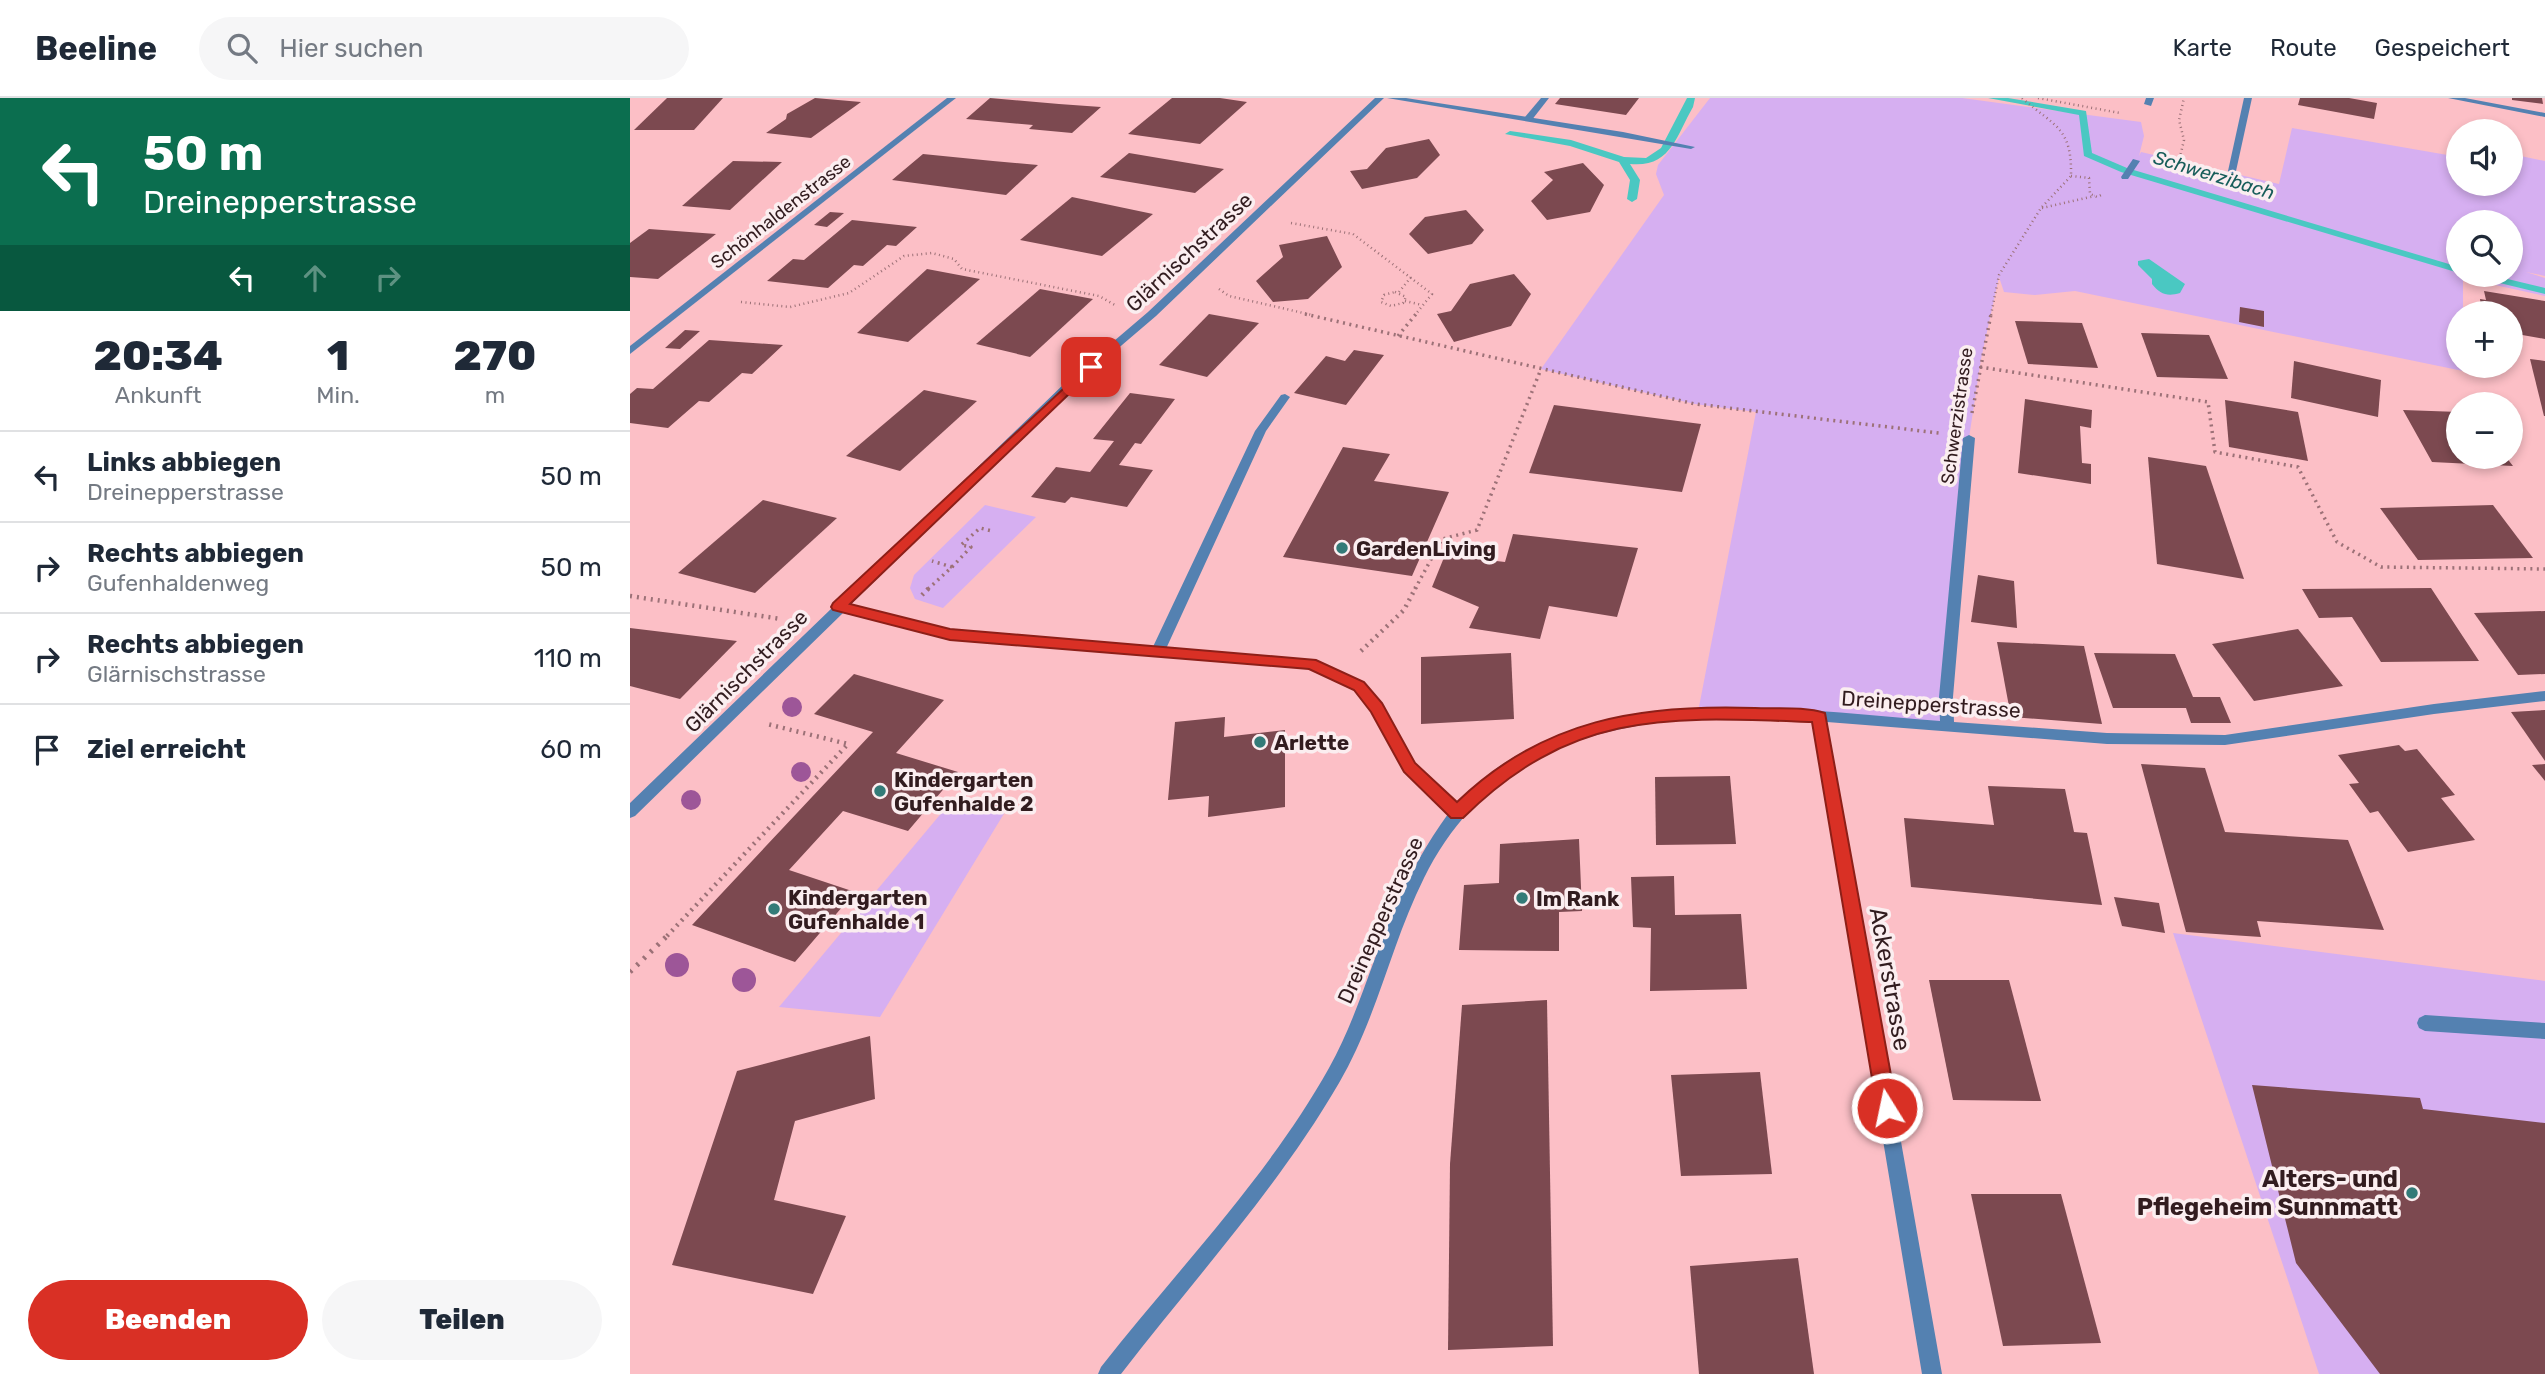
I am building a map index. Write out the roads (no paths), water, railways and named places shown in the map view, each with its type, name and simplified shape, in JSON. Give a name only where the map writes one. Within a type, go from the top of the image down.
[{"type":"street","name":"Schönhaldenstrasse","points":[[630,351],[952,98]]},
{"type":"street","name":"Glärnischstrasse","points":[[630,812],[820,624],[1070,384],[1152,314],[1380,98]]},
{"type":"street","points":[[1391,98],[1691,147]]},
{"type":"street","points":[[1528,119],[1545,98]]},
{"type":"street","points":[[2232,171],[2249,98]]},
{"type":"street","points":[[2452,98],[2545,115]]},
{"type":"street","points":[[2125,177],[2136,161]]},
{"type":"street","points":[[1158,651],[1261,431],[1285,397]]},
{"type":"street","name":"Schwerzistrasse","points":[[1947,727],[1946,697],[1969,438]]},
{"type":"street","points":[[838,607],[897,619],[950,634],[1311,663],[1359,686],[1376,708],[1410,767],[1457,813]]},
{"type":"street","name":"Dreinepperstrasse","points":[[1108,1374],[1291,1144],[1331,1081],[1416,879],[1436,841],[1457,813],[1486,785],[1527,757],[1571,736],[1614,723],[1657,715],[1698,712],[1819,717],[2101,738],[2228,740],[2485,701],[2545,696]]},
{"type":"street","name":"Ackerstrasse","points":[[1819,717],[1932,1374]]},
{"type":"street","points":[[2425,1023],[2545,1031]]},
{"type":"water","points":[[2149,259],[2185,284],[2180,293],[2168,295],[2152,284],[2152,279],[2138,265],[2138,261]]},
{"type":"waterway","name":"Schwerzibach","points":[[1623,160],[1647,161],[1660,155],[1691,98]]},
{"type":"waterway","name":"Schwerzibach","points":[[1992,98],[2083,113],[2087,154],[2124,170],[2446,266]]},
{"type":"waterway","points":[[1510,134],[1571,143],[1623,160]]},
{"type":"waterway","points":[[1623,160],[1635,180],[1632,199]]},
{"type":"waterway","name":"Schwerzibach","points":[[2523,286],[2545,291]]},
{"type":"place","name":"GardenLiving","points":[[1342,548]]},
{"type":"place","name":"Arlette","points":[[1260,742]]},
{"type":"place","name":"Kindergarten Gufenhalde 2","points":[[880,791]]},
{"type":"place","name":"Im Rank","points":[[1522,898]]},
{"type":"place","name":"Kindergarten Gufenhalde 1","points":[[774,909]]},
{"type":"place","name":"Alters- und Pflegeheim Sunnmatt","points":[[2412,1193]]}]
